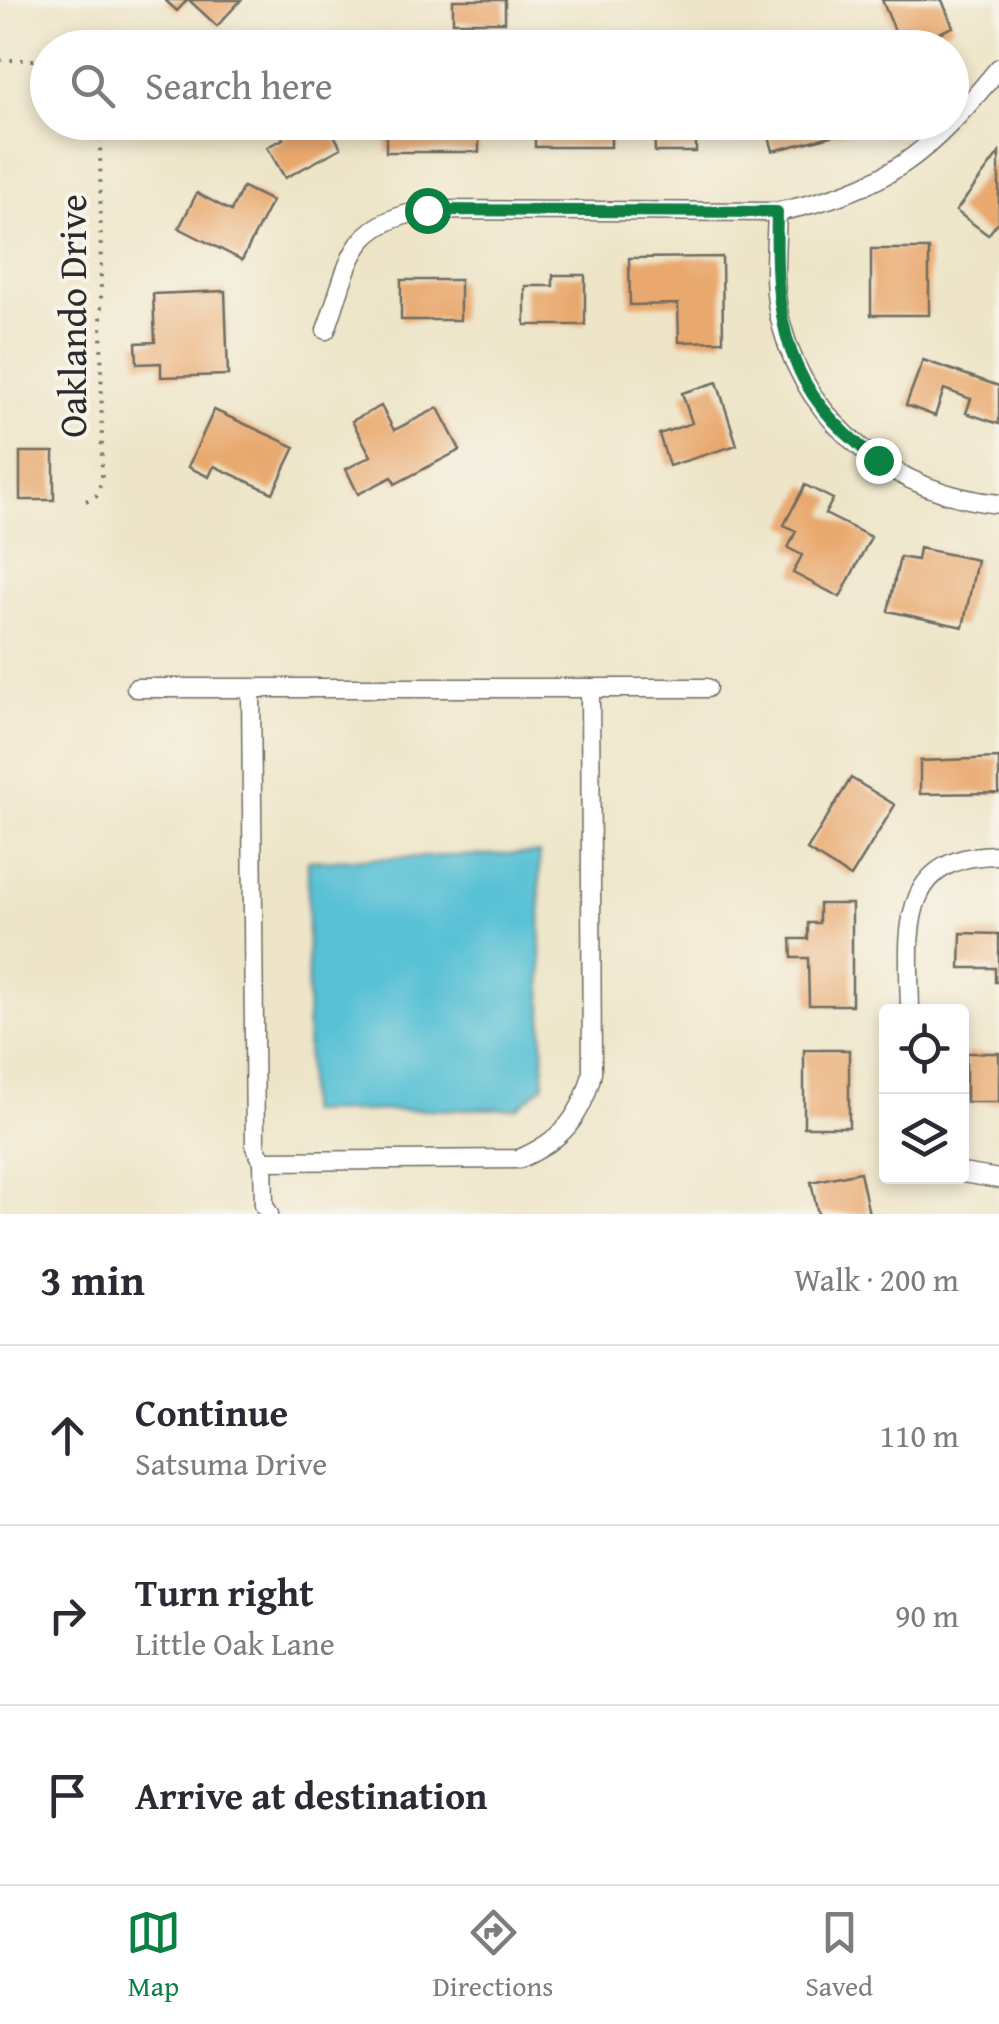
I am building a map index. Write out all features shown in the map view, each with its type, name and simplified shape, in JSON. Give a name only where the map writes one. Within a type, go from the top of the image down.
[{"type":"street","points":[[969,104],[999,68]]},
{"type":"street","points":[[326,330],[358,244],[374,225],[397,215],[427,210],[777,212],[832,200],[879,182],[935,140]]},
{"type":"street","points":[[777,212],[775,288],[782,326],[820,407],[847,438],[921,487],[964,501],[999,504]]},
{"type":"street","points":[[136,688],[707,688]]},
{"type":"street","points":[[252,688],[255,1147],[264,1161],[264,1211]]},
{"type":"street","points":[[264,1161],[520,1159],[551,1145],[584,1108],[592,1072],[590,688]]},
{"type":"street","points":[[910,1004],[909,922],[918,889],[944,865],[999,855]]},
{"type":"street","points":[[969,1174],[999,1179]]},
{"type":"path","points":[[0,60],[30,60]]},
{"type":"path","name":"Oaklando Drive","points":[[86,502],[97,496],[102,479],[100,140]]},
{"type":"water","points":[[539,853],[544,1085],[517,1108],[307,1112],[308,861]]},
{"type":"building","points":[[165,0],[187,0],[177,11]]},
{"type":"building","points":[[189,0],[241,0],[217,26]]},
{"type":"building","points":[[453,0],[505,0],[505,22],[453,22]]},
{"type":"building","points":[[882,0],[942,0],[953,27],[946,30],[894,30]]},
{"type":"building","points":[[281,140],[337,140],[341,148],[285,178],[267,147]]},
{"type":"building","points":[[386,140],[479,140],[479,152],[386,152]]},
{"type":"building","points":[[535,140],[611,140],[611,147],[535,147]]},
{"type":"building","points":[[655,140],[696,140],[696,152],[655,152]]},
{"type":"building","points":[[770,140],[816,140],[773,151]]},
{"type":"building","points":[[999,153],[999,221],[988,235],[956,211]]},
{"type":"building","points":[[243,187],[272,201],[242,260],[179,228],[197,193],[231,211]]},
{"type":"building","points":[[871,249],[929,249],[929,315],[871,315]]},
{"type":"building","points":[[722,257],[723,341],[679,342],[678,304],[630,305],[629,258]]},
{"type":"building","points":[[553,275],[585,275],[585,325],[525,325],[525,286],[553,286]]},
{"type":"building","points":[[401,280],[460,280],[460,320],[401,320]]},
{"type":"building","points":[[225,291],[228,375],[161,377],[161,363],[137,364],[136,343],[155,342],[153,294]]},
{"type":"building","points":[[923,360],[999,386],[999,424],[966,413],[971,399],[944,389],[935,416],[906,405]]},
{"type":"building","points":[[717,382],[737,445],[669,466],[659,434],[692,423],[682,393]]},
{"type":"building","points":[[381,406],[394,430],[438,408],[460,450],[395,484],[392,477],[358,494],[346,469],[371,456],[352,421]]},
{"type":"building","points":[[214,410],[295,447],[273,493],[214,466],[209,477],[188,467]]},
{"type":"building","points":[[20,452],[54,452],[54,500],[20,500]]},
{"type":"building","points":[[805,485],[833,499],[825,514],[871,537],[840,597],[793,573],[802,555],[788,548],[796,531],[784,525]]},
{"type":"building","points":[[919,548],[977,560],[963,627],[888,611],[900,557],[917,560]]},
{"type":"building","points":[[999,758],[999,793],[920,794],[920,761]]},
{"type":"building","points":[[851,778],[895,805],[851,877],[807,850]]},
{"type":"building","points":[[819,904],[852,904],[852,1005],[809,1005],[808,958],[792,958],[791,939],[808,939],[808,923],[819,923]]},
{"type":"building","points":[[961,933],[999,934],[999,982],[995,982],[995,968],[960,968]]},
{"type":"building","points":[[804,1050],[849,1050],[849,1127],[804,1127]]},
{"type":"building","points":[[969,1053],[999,1053],[999,1102],[969,1102]]},
{"type":"building","points":[[860,1172],[869,1214],[818,1214],[811,1182]]},
{"type":"route","points":[[427,210],[777,212],[775,288],[782,326],[796,366],[820,407],[847,438],[878,460]]}]
